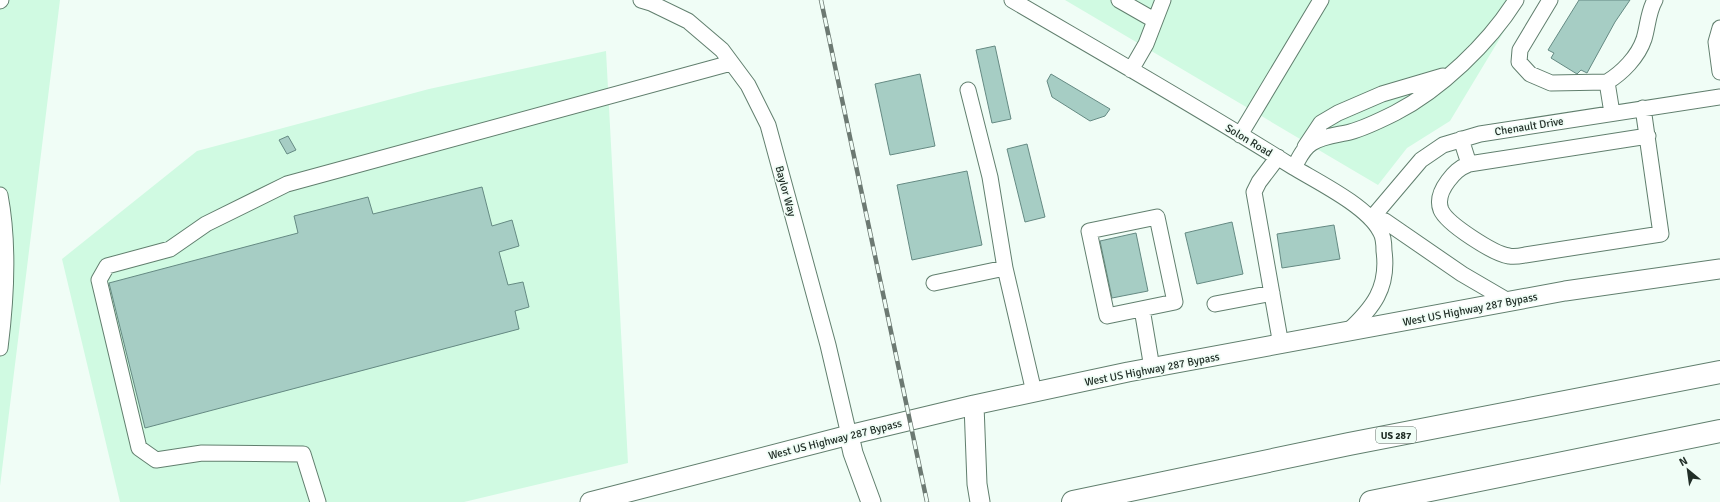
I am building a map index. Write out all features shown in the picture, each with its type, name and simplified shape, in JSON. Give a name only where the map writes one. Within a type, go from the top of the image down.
[{"type":"highway","name":"US 287","points":[[1073,502],[1349,444],[1720,372]]},
{"type":"highway","points":[[1371,502],[1720,431]]},
{"type":"main road","name":"West US Highway 287 Bypass","points":[[590,502],[849,435],[1034,392],[1152,368],[1565,292],[1720,269]]},
{"type":"main road","points":[[974,405],[977,484],[980,502]]},
{"type":"main road","points":[[849,435],[853,453],[871,502]]},
{"type":"street","name":"Baylor Way","points":[[641,0],[651,3],[688,22],[722,50],[748,85],[768,125],[828,345],[849,435]]},
{"type":"street","name":"Solon Road","points":[[1012,0],[1278,157],[1352,203],[1371,219],[1381,231],[1383,236],[1386,263],[1383,284],[1377,299],[1366,315],[1347,333]]},
{"type":"street","points":[[1119,0],[1154,20]]},
{"type":"street","points":[[1131,70],[1146,44],[1163,0]]},
{"type":"street","points":[[1240,135],[1322,0]]},
{"type":"street","points":[[1303,152],[1312,143],[1318,140],[1352,132],[1396,113],[1423,96],[1484,41],[1516,0]]},
{"type":"street","points":[[1550,0],[1520,50],[1519,62],[1530,74],[1551,84],[1607,82],[1620,74],[1643,41],[1650,8],[1655,0]]},
{"type":"street","points":[[1720,28],[1716,42],[1720,72]]},
{"type":"street","points":[[318,502],[303,454],[202,453],[156,460],[139,448],[99,280],[107,266],[170,249],[206,224],[287,184],[732,63]]},
{"type":"street","points":[[1294,167],[1312,134],[1321,123],[1338,113],[1382,94],[1449,74]]},
{"type":"street","points":[[1607,82],[1612,113]]},
{"type":"street","points":[[968,90],[990,177],[1005,268],[1034,392]]},
{"type":"street","name":"Chenault Drive","points":[[1371,219],[1421,160],[1444,145],[1461,139],[1480,134],[1720,97]]},
{"type":"street","points":[[1643,108],[1648,136],[1661,234],[1525,255],[1509,256],[1496,251],[1448,220],[1440,209],[1439,198],[1445,185],[1457,170],[1469,164],[1648,136]]},
{"type":"street","points":[[1461,139],[1469,164]]},
{"type":"street","points":[[1278,157],[1254,192],[1282,345]]},
{"type":"street","points":[[0,195],[6,268],[2,292],[4,317],[0,348]]},
{"type":"street","points":[[1157,217],[1175,302],[1142,309],[1107,316],[1089,231],[1157,217]]},
{"type":"street","points":[[1371,219],[1385,222],[1462,274],[1510,302]]},
{"type":"street","points":[[934,283],[1005,268]]},
{"type":"street","points":[[1215,304],[1272,293]]},
{"type":"street","points":[[1142,309],[1152,368]]},
{"type":"shaded area","points":[[0,0],[60,0],[0,486]]},
{"type":"shaded area","points":[[1065,0],[1523,0],[1450,121],[1407,148],[1378,185]]},
{"type":"shaded area","points":[[606,51],[628,463],[464,502],[120,502],[62,259],[197,151],[429,89]]},
{"type":"building","points":[[1579,0],[1630,0],[1615,22],[1587,73],[1581,70],[1577,74],[1551,58],[1554,53],[1548,50]]},
{"type":"building","points":[[995,46],[1011,119],[992,123],[976,50]]},
{"type":"building","points":[[920,74],[935,146],[890,155],[875,84]]},
{"type":"building","points":[[1051,74],[1110,109],[1105,116],[1090,121],[1052,97],[1047,81]]},
{"type":"building","points":[[288,136],[296,150],[287,154],[279,140]]},
{"type":"building","points":[[1027,144],[1045,217],[1025,222],[1007,149]]},
{"type":"building","points":[[967,171],[982,245],[912,260],[897,185]]},
{"type":"building","points":[[482,187],[492,226],[512,220],[519,246],[499,252],[508,285],[523,282],[529,307],[515,311],[519,329],[145,428],[109,283],[298,233],[294,216],[368,197],[373,214]]},
{"type":"building","points":[[1232,222],[1243,274],[1197,284],[1185,233]]},
{"type":"building","points":[[1334,225],[1340,259],[1282,268],[1277,234]]},
{"type":"building","points":[[1136,233],[1148,291],[1112,298],[1100,241]]},
{"type":"railway","points":[[821,0],[927,502]]}]
